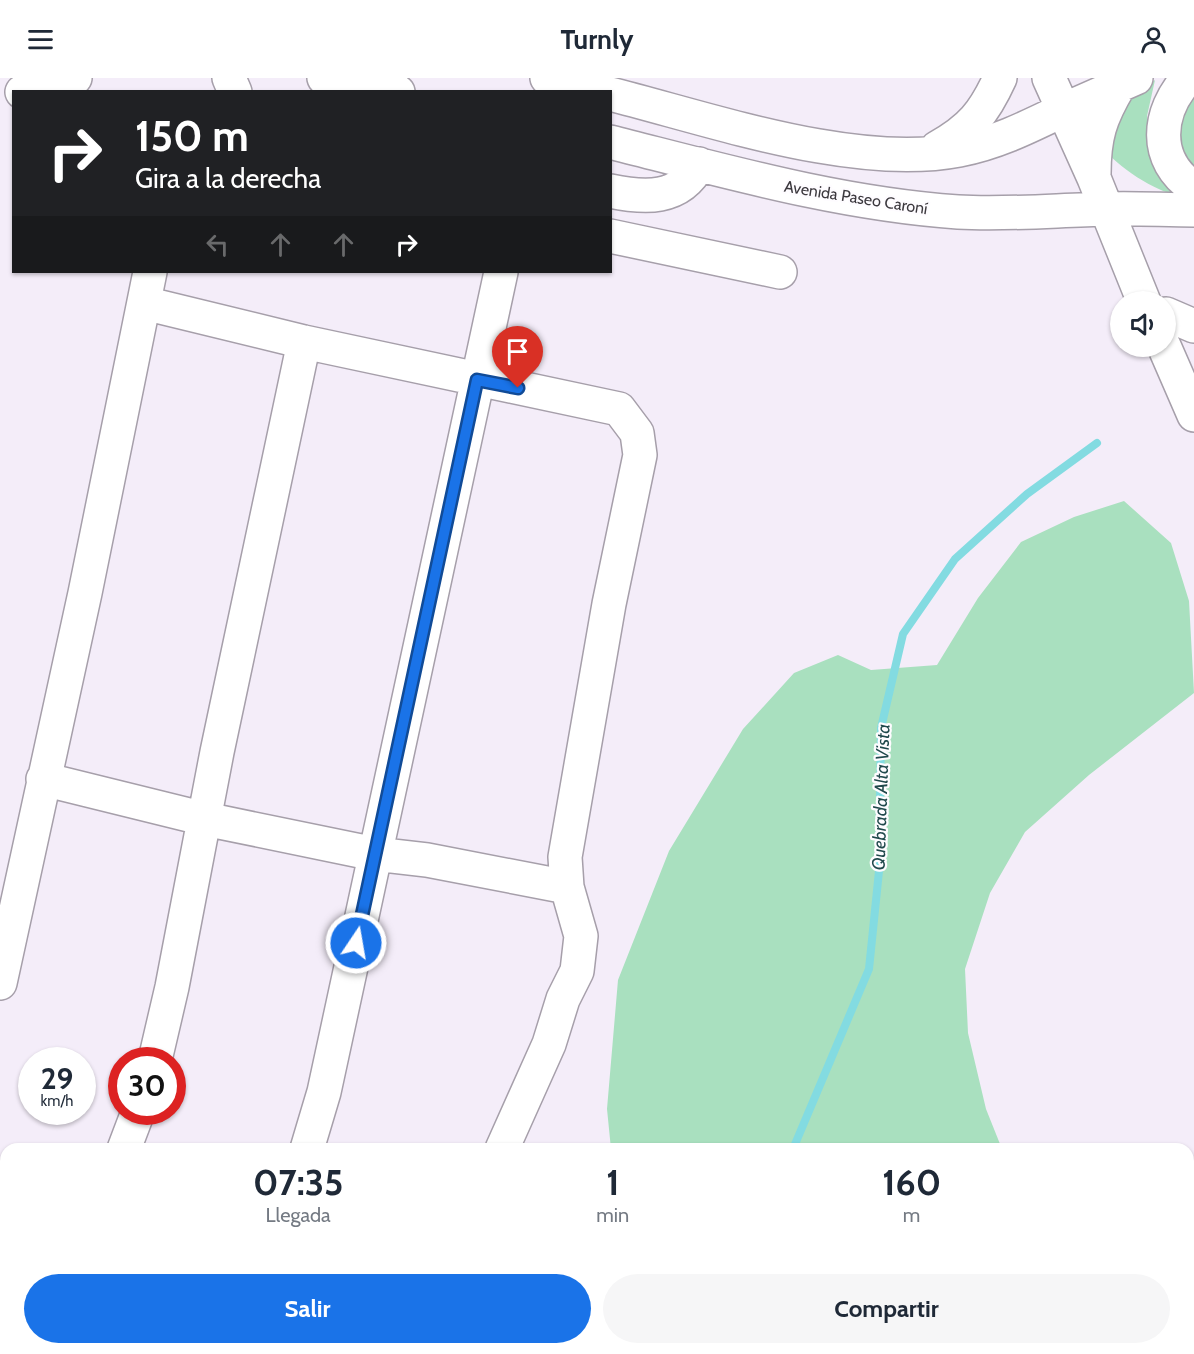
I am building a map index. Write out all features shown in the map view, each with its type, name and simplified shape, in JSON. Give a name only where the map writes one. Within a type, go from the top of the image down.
[{"type":"street","points":[[30,90],[75,78]]},
{"type":"street","points":[[324,78],[387,90]]},
{"type":"street","points":[[547,78],[592,90]]},
{"type":"street","points":[[924,155],[959,135],[977,120],[1000,78]]},
{"type":"street","points":[[1049,78],[1145,291]]},
{"type":"street","points":[[1188,78],[1166,111],[1164,138],[1167,158],[1176,172],[1194,188]]},
{"type":"street","points":[[612,95],[772,135],[845,150],[924,155],[998,141],[1128,82]]},
{"type":"street","points":[[1094,178],[1096,136],[1104,114],[1128,82]]},
{"type":"street","name":"Avenida Paseo Caroní","points":[[612,142],[772,182],[899,206],[958,212],[1016,213],[1107,209],[1194,210]]},
{"type":"street","points":[[612,191],[642,197],[662,195],[687,180],[699,164]]},
{"type":"street","points":[[612,236],[780,272]]},
{"type":"street","points":[[0,983],[150,273]]},
{"type":"street","points":[[309,1143],[324,1092],[501,273]]},
{"type":"street","points":[[144,303],[304,342],[619,409],[632,424],[640,444],[640,455],[609,604],[575,788],[565,857],[567,887],[581,936],[577,971],[563,999],[549,1044],[505,1143]]},
{"type":"street","points":[[1176,317],[1194,326]]},
{"type":"street","points":[[157,1047],[172,987],[304,342]]},
{"type":"street","points":[[1169,357],[1194,415]]},
{"type":"street","points":[[44,779],[205,819],[375,854],[428,860],[567,887]]},
{"type":"street","points":[[126,1143],[133,1125]]},
{"type":"green space","points":[[1194,78],[1194,168],[1177,146],[1187,83]]},
{"type":"green space","points":[[1155,80],[1147,116],[1149,138],[1176,194],[1148,184],[1117,162],[1105,149],[1123,104]]},
{"type":"green space","points":[[1124,501],[1171,543],[1189,601],[1194,693],[1089,775],[1025,832],[990,893],[965,969],[968,1033],[986,1109],[1000,1143],[610,1143],[607,1109],[618,980],[669,851],[743,729],[794,673],[838,655],[871,670],[937,665],[978,598],[1021,542],[1074,517]]},
{"type":"waterway","name":"Quebrada Alta Vista","points":[[796,1143],[869,969],[879,871],[881,728],[903,634],[955,559],[1027,494],[1097,443]]},
{"type":"route","points":[[356,943],[477,380],[518,388]]}]
